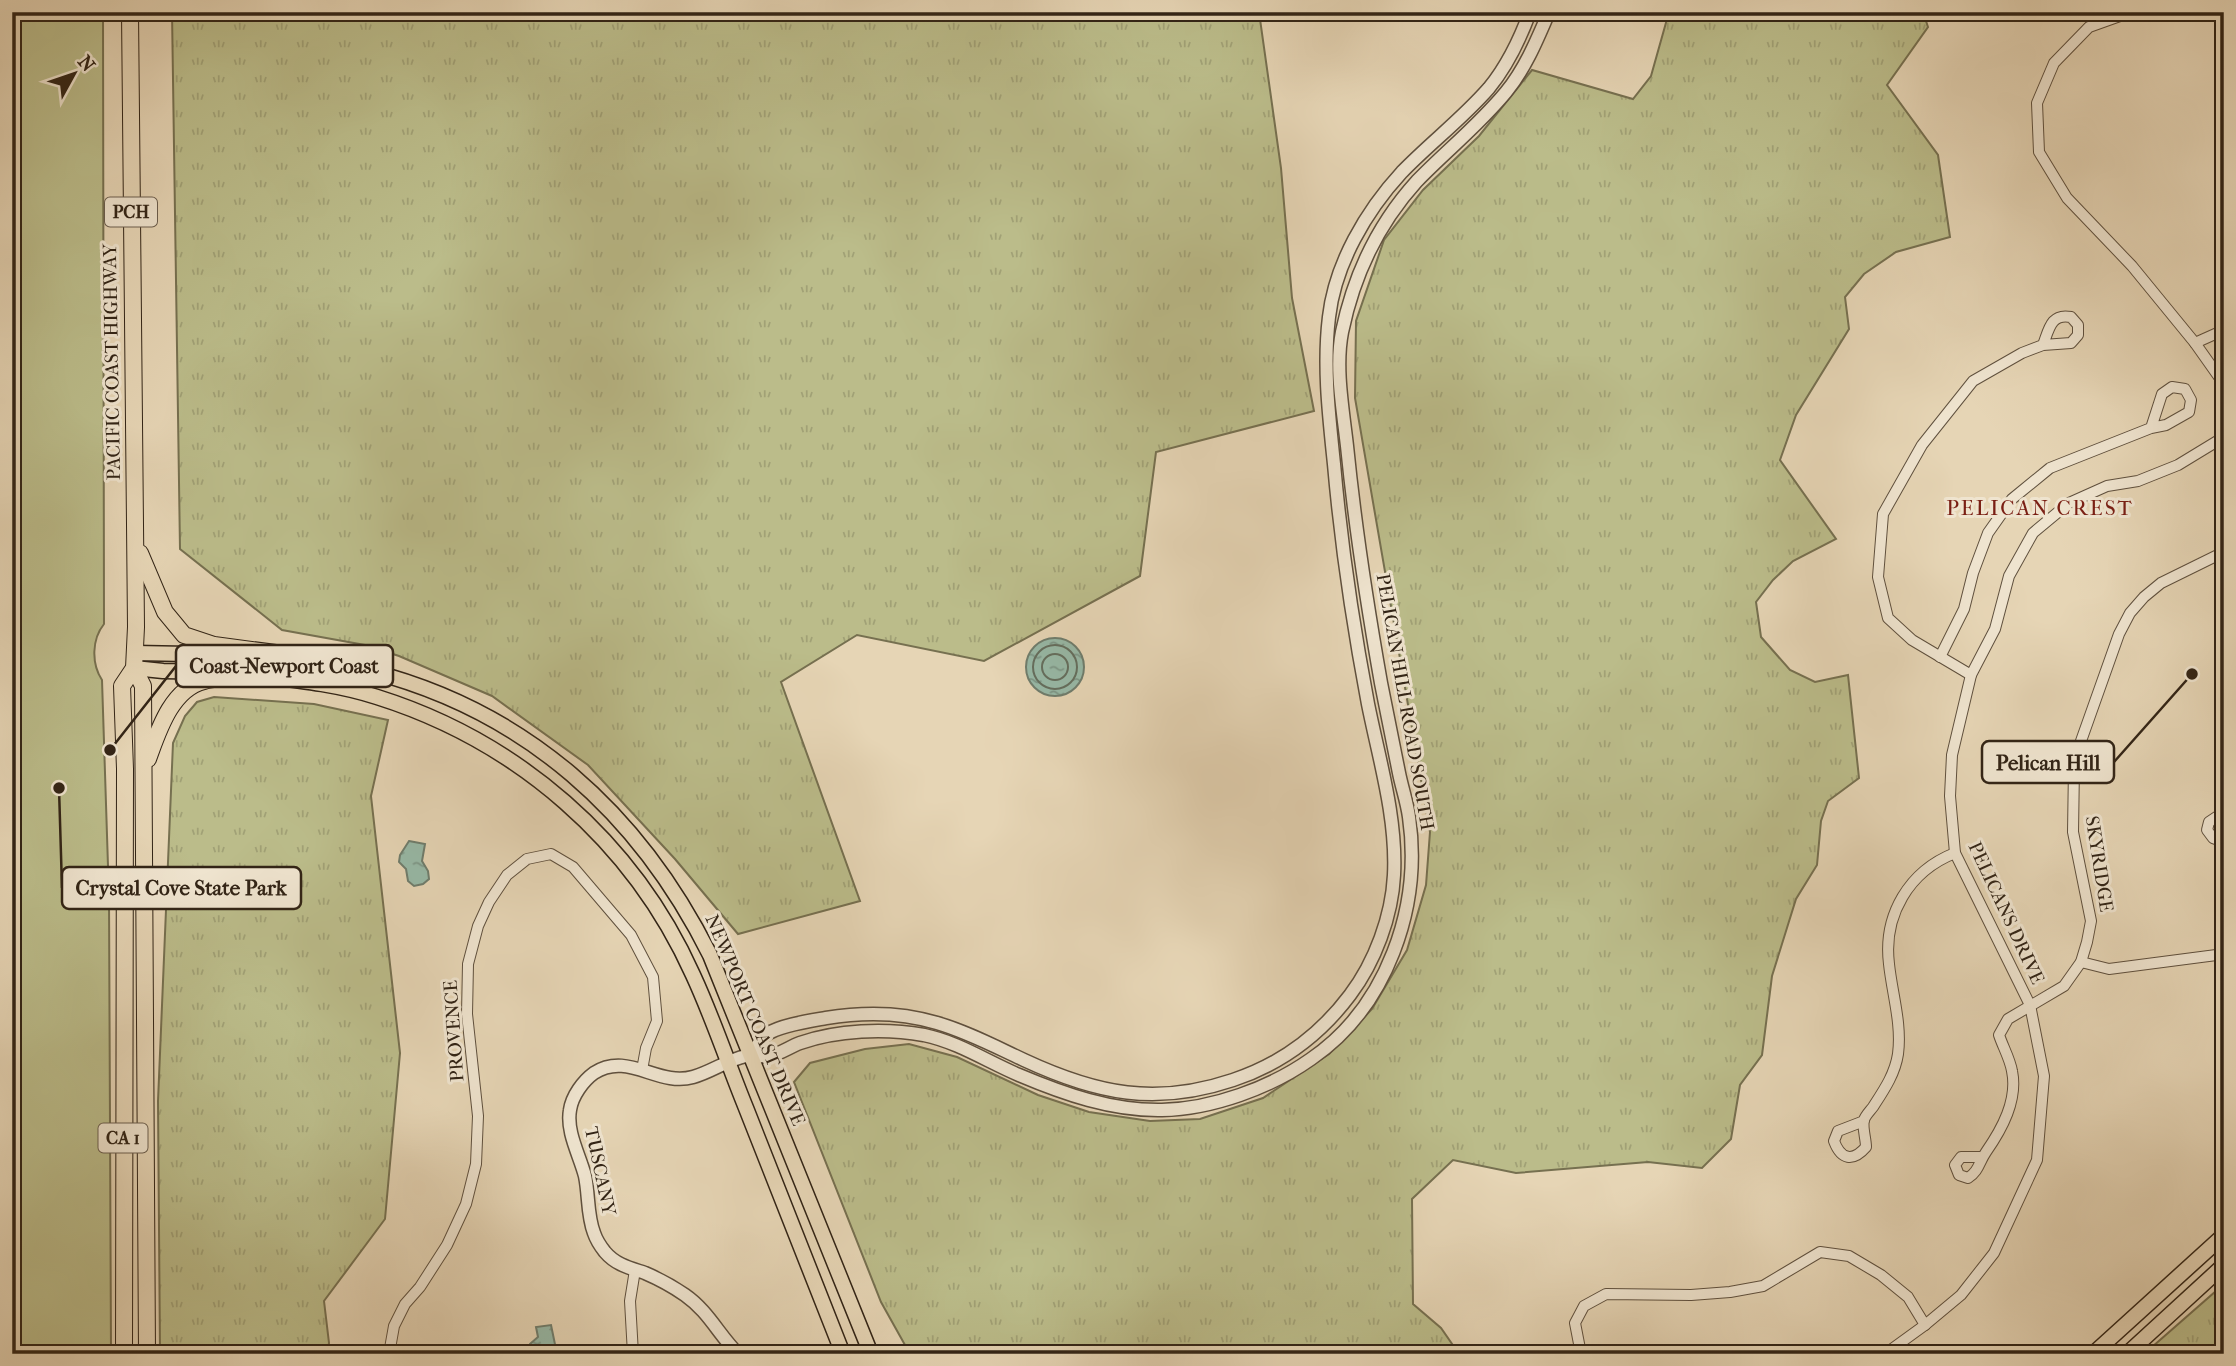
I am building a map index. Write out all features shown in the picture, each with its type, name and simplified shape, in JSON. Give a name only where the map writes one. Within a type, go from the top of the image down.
[{"type":"highway","name":"PACIFIC COAST HIGHWAY","points":[[130,12],[136,544],[134,661],[143,686],[147,1354]]},
{"type":"highway","points":[[136,544],[165,612],[184,635],[214,645],[291,655]]},
{"type":"highway","name":"PACIFIC COAST HIGHWAY","points":[[124,1354],[122,686],[134,661]]},
{"type":"highway","points":[[144,772],[162,722],[186,691],[202,681],[264,676]]},
{"type":"main road","name":"NEWPORT COAST DRIVE","points":[[134,661],[291,655],[345,664],[424,688],[487,717],[546,754],[569,772],[621,821],[642,845],[677,893],[710,955],[871,1354]]},
{"type":"main road","name":"NEWPORT COAST DRIVE","points":[[134,661],[163,671],[235,672],[332,685],[376,696],[425,714],[504,754],[547,785],[604,838],[655,905],[693,975],[843,1354]]},
{"type":"main road","points":[[2092,1354],[2224,1235]]},
{"type":"main road","points":[[2127,1354],[2224,1265]]},
{"type":"street","name":"PELICAN HILL ROAD SOUTH","points":[[751,1054],[767,1035],[803,1022],[842,1016],[895,1014],[936,1022],[1080,1082],[1116,1092],[1161,1096],[1204,1090],[1256,1072],[1299,1048],[1331,1018],[1353,991],[1384,930],[1394,878],[1394,837],[1340,535],[1328,403],[1327,341],[1330,311],[1343,267],[1366,219],[1400,174],[1491,86],[1519,39],[1530,12]]},
{"type":"street","name":"PELICAN HILL ROAD SOUTH","points":[[728,1063],[751,1054],[772,1056],[801,1043],[844,1033],[893,1032],[928,1036],[1073,1096],[1111,1106],[1163,1110],[1209,1104],[1266,1085],[1314,1058],[1349,1025],[1373,994],[1390,961],[1404,923],[1411,867],[1410,819],[1381,681],[1357,541],[1341,392],[1340,342],[1362,264],[1387,218],[1418,180],[1469,133],[1509,89],[1533,48],[1549,12]]},
{"type":"street","points":[[2131,12],[2089,27],[2054,62],[2037,103],[2039,152],[2067,198],[2132,266],[2195,343],[2224,384]]},
{"type":"street","points":[[1519,39],[1533,48]]},
{"type":"street","points":[[1510,56],[1524,64]]},
{"type":"street","points":[[2195,343],[2224,330]]},
{"type":"street","points":[[1327,341],[1340,342]]},
{"type":"street","points":[[1970,675],[1912,640],[1888,618],[1878,577],[1883,514],[1922,445],[1973,381],[2022,353],[2043,345]]},
{"type":"street","points":[[1940,657],[1964,609],[1973,573],[1989,533],[2012,499],[2050,468],[2165,425],[2189,412],[2191,400],[2185,389],[2172,387],[2162,394],[2151,428]]},
{"type":"street","name":"PELICANS DRIVE","points":[[1885,1354],[1926,1325],[1961,1295],[1994,1253],[2037,1160],[2044,1076],[2030,1005],[1955,853],[1950,796],[1952,755],[1970,675],[1995,629],[2009,576],[2033,533],[2069,503],[2107,486],[2138,481],[2178,465],[2224,437]]},
{"type":"street","points":[[1332,451],[1347,449]]},
{"type":"street","name":"SKYRIDGE","points":[[2081,962],[2091,921],[2073,832],[2074,767],[2105,671],[2125,623],[2144,597],[2161,583],[2224,552]]},
{"type":"street","points":[[2224,812],[2209,822],[2207,830],[2213,838],[2224,842]]},
{"type":"street","points":[[1864,1121],[1886,1087],[1898,1057],[1899,1040],[1888,941],[1896,908],[1905,892],[1926,868],[1955,853]]},
{"type":"street","name":"PROVENCE","points":[[389,1354],[394,1326],[405,1304],[420,1287],[447,1245],[466,1204],[476,1164],[478,1116],[467,1014],[468,964],[478,926],[489,902],[507,875],[527,859],[551,854],[573,867],[632,934],[653,977],[657,1020],[646,1048],[642,1070]]},
{"type":"street","points":[[1982,1157],[1999,1132],[2011,1102],[2012,1072],[1999,1035],[2008,1018],[2064,986],[2081,962],[2109,970],[2224,954]]},
{"type":"street","name":"TUSCANY","points":[[728,1063],[690,1079],[662,1076],[619,1065],[601,1069],[584,1081],[569,1112],[570,1129],[586,1181],[593,1230],[609,1257],[622,1266],[671,1285],[694,1301],[734,1349]]},
{"type":"street","points":[[1073,1096],[1080,1082]]},
{"type":"street","points":[[1581,1354],[1575,1323],[1584,1306],[1606,1294],[1691,1295],[1763,1286],[1820,1252],[1849,1256],[1881,1275],[1908,1297],[1926,1325]]},
{"type":"street","points":[[633,1354],[630,1301],[635,1270]]},
{"type":"street","points":[[716,1354],[734,1349]]},
{"type":"green space","points":[[12,12],[103,12],[104,624],[94,651],[102,680],[109,897],[111,1354],[12,1354]]},
{"type":"green space","points":[[172,12],[1259,12],[1281,168],[1292,298],[1314,411],[1156,452],[1140,576],[984,661],[857,635],[781,682],[860,901],[738,934],[675,859],[588,765],[492,696],[399,656],[365,645],[282,630],[180,549]]},
{"type":"green space","points":[[1669,12],[1923,12],[1928,27],[1887,85],[1938,155],[1950,237],[1896,252],[1864,274],[1845,297],[1849,329],[1796,415],[1780,460],[1836,539],[1793,561],[1773,580],[1756,602],[1761,637],[1790,670],[1815,682],[1848,675],[1859,778],[1828,801],[1821,821],[1817,865],[1796,899],[1772,976],[1762,1055],[1740,1085],[1731,1139],[1702,1168],[1648,1162],[1516,1173],[1453,1160],[1412,1199],[1413,1304],[1441,1328],[1459,1354],[910,1354],[881,1302],[794,1082],[810,1063],[865,1049],[909,1044],[957,1057],[1038,1095],[1089,1112],[1150,1121],[1200,1119],[1263,1098],[1329,1054],[1372,1009],[1407,950],[1426,885],[1430,832],[1355,398],[1356,321],[1384,240],[1423,190],[1479,136],[1532,70],[1633,99],[1651,76]]},
{"type":"green space","points":[[214,697],[314,704],[388,720],[371,796],[400,1053],[385,1219],[324,1301],[329,1343],[327,1354],[160,1354],[158,1101],[173,743],[185,716],[197,702]]},
{"type":"green space","points":[[2224,1284],[2224,1354],[2144,1354]]},
{"type":"water","points":[[1049,638],[1061,638],[1076,646],[1084,661],[1084,673],[1076,688],[1061,696],[1049,696],[1034,688],[1026,673],[1026,661],[1034,646]]},
{"type":"water","points":[[409,841],[425,844],[422,861],[429,879],[414,886],[408,881],[406,869],[399,862],[400,855]]},
{"type":"water","points":[[551,1325],[557,1354],[530,1354],[530,1344],[538,1337],[536,1327]]},
{"type":"place","name":"Pelican Hill","points":[[2192,674]]},
{"type":"place","name":"Coast-Newport Coast","points":[[110,750]]},
{"type":"place","name":"Crystal Cove State Park","points":[[59,788]]},
{"type":"district","name":"PELICAN CREST","points":[[2040,508]]}]
